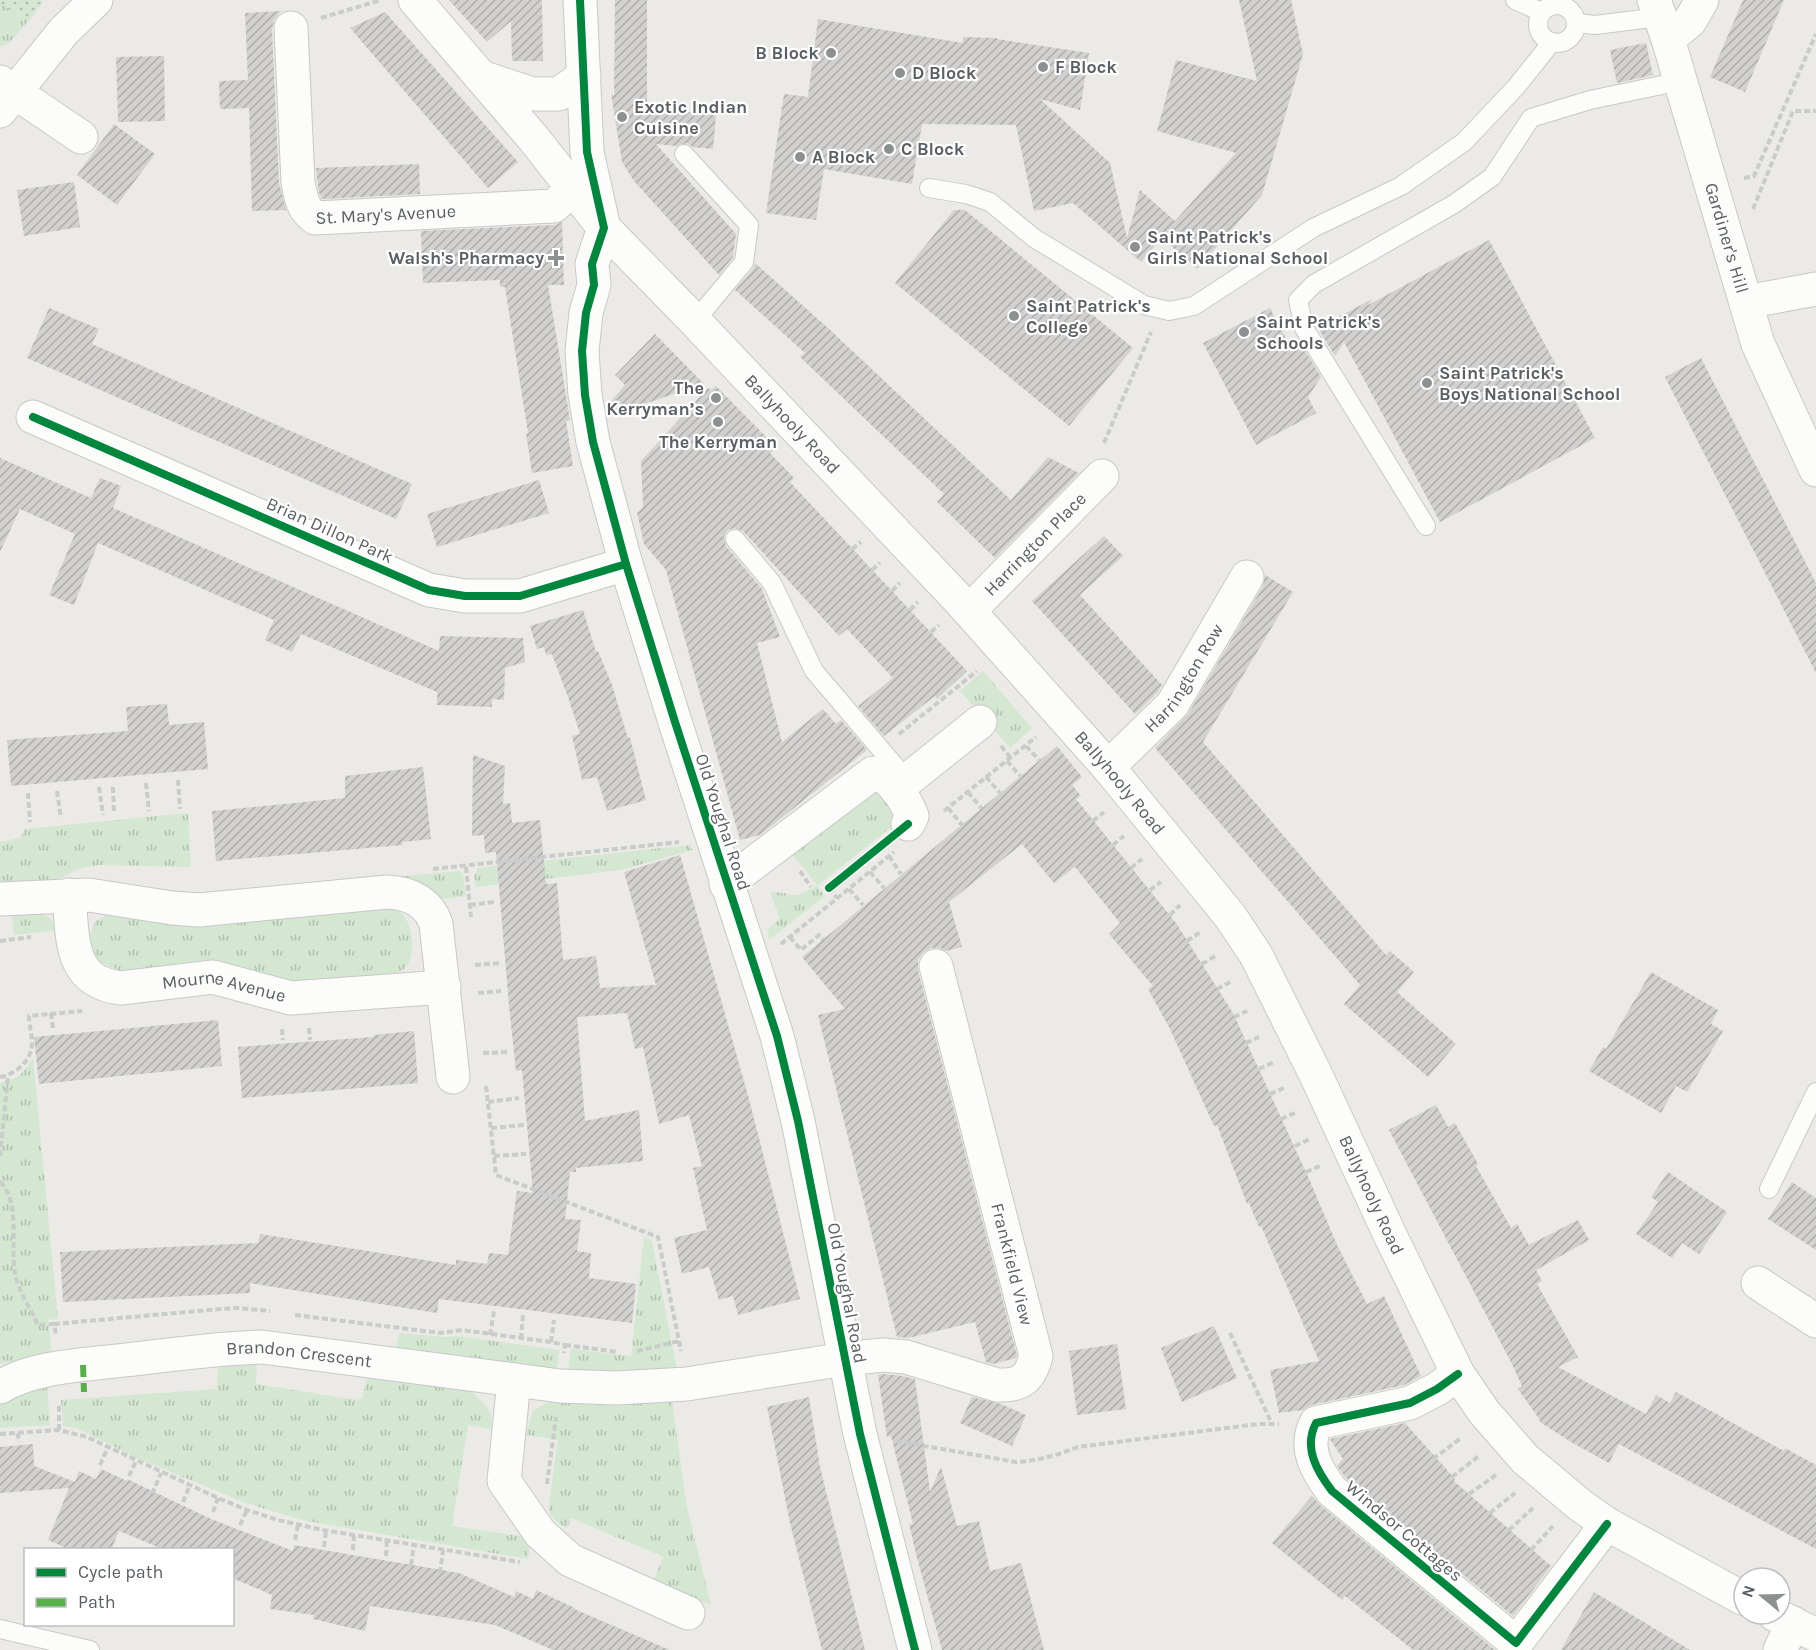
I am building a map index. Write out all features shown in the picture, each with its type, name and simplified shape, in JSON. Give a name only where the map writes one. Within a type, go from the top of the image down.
[{"type":"street","points":[[81,136],[5,95],[96,0]]},
{"type":"street","name":"Ballyhooly Road","points":[[415,0],[604,228],[969,611],[1108,767],[1230,916],[1256,955],[1316,1073],[1390,1235],[1458,1374],[1484,1412],[1525,1459],[1553,1484],[1607,1524],[1732,1592]]},
{"type":"street","points":[[580,0],[587,152],[604,228]]},
{"type":"street","points":[[1661,19],[1690,21],[1702,0]]},
{"type":"street","name":"Gardiner's Hill","points":[[1661,19],[1758,344],[1816,470]]},
{"type":"street","name":"St. Mary's Avenue","points":[[291,28],[298,182],[302,203],[307,212],[315,218],[555,206],[573,189]]},
{"type":"street","points":[[481,77],[532,94],[559,94],[584,76]]},
{"type":"street","name":"Old Youghal Road","points":[[604,228],[592,264],[594,285],[586,313],[582,351],[585,395],[593,442],[626,564],[711,839],[777,1036],[793,1099],[860,1434],[915,1650]]},
{"type":"street","points":[[1746,302],[1816,289]]},
{"type":"street","name":"Brian Dillon Park","points":[[33,417],[429,590],[465,596],[520,596],[626,564]]},
{"type":"street","name":"Harrington Place","points":[[969,611],[1101,476]]},
{"type":"street","name":"Harrington Row","points":[[1108,767],[1172,705],[1247,577]]},
{"type":"street","points":[[901,785],[980,722]]},
{"type":"street","points":[[726,884],[873,773],[880,774],[901,785],[912,816],[908,824]]},
{"type":"street","points":[[0,900],[89,895],[199,910],[387,892],[412,897],[433,913],[436,924],[453,1077]]},
{"type":"street","name":"Mourne Avenue","points":[[69,895],[74,946],[78,961],[87,974],[108,987],[121,988],[213,978],[291,998],[444,987]]},
{"type":"street","name":"Frankfield View","points":[[845,1359],[884,1355],[906,1357],[997,1385],[1009,1386],[1020,1384],[1032,1370],[1036,1356],[936,966]]},
{"type":"street","points":[[1758,1283],[1816,1321]]},
{"type":"street","name":"Brandon Crescent","points":[[0,1387],[23,1375],[83,1365],[222,1348],[262,1347],[560,1386],[616,1388],[687,1384],[845,1359]]},
{"type":"street","name":"Windsor Cottages","points":[[1458,1374],[1437,1389],[1410,1403],[1316,1424],[1311,1432],[1310,1443],[1313,1459],[1321,1477],[1332,1491],[1514,1646],[1607,1524]]},
{"type":"street","points":[[514,1380],[504,1481],[540,1533],[570,1560],[688,1612]]},
{"type":"lane","points":[[1515,0],[1541,12]]},
{"type":"lane","points":[[1557,4],[1568,6],[1575,15],[1576,30],[1565,42],[1558,44],[1545,40],[1539,33],[1537,24],[1541,12],[1548,6],[1557,4]]},
{"type":"lane","points":[[1576,23],[1595,25],[1661,19]]},
{"type":"lane","points":[[929,188],[966,194],[990,202],[1034,238],[1144,305],[1169,311],[1194,306],[1313,228],[1401,186],[1464,142],[1516,87],[1552,42]]},
{"type":"lane","points":[[1426,526],[1304,328],[1298,300],[1314,284],[1454,204],[1492,177],[1531,118],[1590,100],[1681,81]]},
{"type":"lane","points":[[684,154],[749,225],[744,262],[694,321]]},
{"type":"lane","points":[[735,539],[772,584],[814,671],[880,749],[901,785]]},
{"type":"lane","points":[[1769,1189],[1816,1092]]},
{"type":"lane","points":[[0,1629],[90,1650]]},
{"type":"path","points":[[291,28],[381,0]]},
{"type":"path","points":[[1711,183],[1754,176],[1816,34]]},
{"type":"path","points":[[1722,222],[1752,211],[1793,111],[1816,111]]},
{"type":"path","points":[[1101,476],[1104,441],[1161,309]]},
{"type":"path","points":[[880,749],[979,670]]},
{"type":"path","points":[[1020,777],[1009,759],[1043,732]]},
{"type":"path","points":[[1026,746],[1039,760]]},
{"type":"path","points":[[986,777],[1000,794]]},
{"type":"path","points":[[178,780],[180,809]]},
{"type":"path","points":[[146,783],[149,811]]},
{"type":"path","points":[[99,787],[103,815]]},
{"type":"path","points":[[112,787],[114,814]]},
{"type":"path","points":[[57,791],[62,819]]},
{"type":"path","points":[[968,792],[982,808]]},
{"type":"path","points":[[28,793],[30,822]]},
{"type":"path","points":[[948,808],[962,825]]},
{"type":"path","points":[[432,869],[711,839]]},
{"type":"path","points":[[889,856],[902,874]]},
{"type":"path","points":[[466,867],[471,925]]},
{"type":"path","points":[[870,872],[884,888]]},
{"type":"path","points":[[837,898],[829,888],[838,881]]},
{"type":"path","points":[[849,889],[863,905]]},
{"type":"path","points":[[470,905],[494,902]]},
{"type":"path","points":[[790,937],[801,950],[819,935],[823,940]]},
{"type":"path","points":[[0,941],[31,937]]},
{"type":"path","points":[[474,955],[476,975]]},
{"type":"path","points":[[475,965],[501,963]]},
{"type":"path","points":[[477,984],[478,1004]]},
{"type":"path","points":[[478,993],[501,991]]},
{"type":"path","points":[[0,1077],[8,1076],[20,1068],[31,1050],[29,1016],[90,1010]]},
{"type":"path","points":[[51,1014],[52,1029]]},
{"type":"path","points":[[482,1044],[484,1062]]},
{"type":"path","points":[[483,1053],[508,1052]]},
{"type":"path","points":[[0,1156],[8,1076]]},
{"type":"path","points":[[485,1080],[496,1175],[658,1237],[687,1384]]},
{"type":"path","points":[[488,1102],[519,1098]]},
{"type":"path","points":[[491,1128],[524,1125]]},
{"type":"path","points":[[494,1156],[526,1154]]},
{"type":"path","points":[[1306,1172],[1330,1162]]},
{"type":"path","points":[[0,1182],[6,1187],[12,1200],[15,1274],[38,1325],[220,1309],[248,1308],[271,1311]]},
{"type":"path","points":[[490,1335],[494,1311]]},
{"type":"path","points":[[293,1314],[441,1333],[454,1330],[627,1353],[679,1341]]},
{"type":"path","points":[[520,1339],[523,1315]]},
{"type":"path","points":[[551,1342],[554,1320]]},
{"type":"path","points":[[54,1324],[57,1352],[83,1365]]},
{"type":"path","points":[[1230,1333],[1272,1424]]},
{"type":"path","points":[[0,1434],[59,1430],[87,1437],[161,1473],[247,1510],[298,1525],[536,1565],[565,1345]]},
{"type":"path","points":[[893,1441],[1016,1462],[1050,1456],[1078,1447],[1258,1424]]},
{"type":"path","points":[[17,1433],[20,1442]]},
{"type":"path","points":[[1433,1460],[1467,1433]]},
{"type":"path","points":[[100,1465],[108,1447]]},
{"type":"path","points":[[1452,1477],[1484,1452]]},
{"type":"path","points":[[129,1476],[136,1461]]},
{"type":"path","points":[[1469,1494],[1502,1471]]},
{"type":"path","points":[[152,1494],[161,1473]]},
{"type":"path","points":[[183,1502],[190,1485]]},
{"type":"path","points":[[1490,1513],[1521,1488]]},
{"type":"path","points":[[213,1512],[218,1498]]},
{"type":"path","points":[[1509,1530],[1538,1503]]},
{"type":"path","points":[[240,1525],[247,1510]]},
{"type":"path","points":[[1531,1550],[1559,1520]]},
{"type":"path","points":[[294,1540],[298,1525]]},
{"type":"path","points":[[324,1546],[326,1531]]},
{"type":"path","points":[[353,1550],[354,1536]]},
{"type":"path","points":[[386,1556],[387,1541]]},
{"type":"path","points":[[411,1565],[414,1545]]},
{"type":"path","points":[[440,1573],[443,1550]]},
{"type":"green space","points":[[0,0],[41,0],[43,2],[30,19],[13,12],[0,3]]},
{"type":"green space","points":[[0,3],[13,12],[30,19],[10,42],[0,47]]},
{"type":"green space","points":[[983,671],[1032,728],[1010,748],[960,691]]},
{"type":"green space","points":[[873,783],[899,813],[895,824],[817,886],[825,896],[769,940],[768,929],[780,919],[770,892],[797,895],[817,885],[787,848]]},
{"type":"green space","points":[[188,813],[191,867],[99,865],[81,868],[54,881],[0,886],[0,842],[20,838],[25,829]]},
{"type":"green space","points":[[690,845],[692,850],[621,870],[476,887],[474,876],[478,868]]},
{"type":"green space","points":[[459,871],[463,874],[466,896],[443,899],[418,882],[393,877]]},
{"type":"green space","points":[[11,907],[44,914],[57,930],[14,935]]},
{"type":"green space","points":[[388,907],[399,911],[404,916],[412,937],[409,962],[404,969],[394,975],[290,988],[123,972],[96,960],[89,946],[95,922],[109,913],[183,925]]},
{"type":"green space","points":[[33,1058],[58,1319],[48,1320],[52,1353],[0,1364],[0,1083],[20,1075]]},
{"type":"green space","points":[[644,1237],[652,1241],[677,1370],[568,1373],[571,1349],[631,1356]]},
{"type":"green space","points":[[399,1333],[457,1336],[559,1350],[557,1371],[396,1350]]},
{"type":"green space","points":[[218,1362],[257,1362],[256,1384],[357,1400],[362,1398],[368,1374],[472,1391],[488,1408],[492,1419],[491,1429],[468,1425],[452,1526],[520,1536],[528,1543],[528,1559],[301,1520],[243,1502],[135,1457],[77,1428],[63,1426],[61,1400],[217,1389]]},
{"type":"green space","points":[[47,1386],[50,1425],[0,1428],[0,1404],[12,1396]]},
{"type":"green space","points":[[553,1400],[595,1405],[672,1401],[687,1508],[711,1605],[653,1581],[664,1557],[571,1518],[567,1528],[554,1519],[550,1513],[549,1504],[558,1440],[526,1435],[533,1410]]},
{"type":"building","points":[[449,0],[542,0],[543,61],[512,61],[511,21],[487,42]]},
{"type":"building","points":[[615,0],[647,0],[647,108],[716,115],[713,149],[693,147],[687,143],[676,146],[656,144],[736,234],[733,257],[719,275],[634,181],[622,162],[611,93],[614,96]]},
{"type":"building","points":[[1239,0],[1291,0],[1303,54],[1262,195],[1197,269],[1162,238],[1141,262],[1073,203],[1034,211],[1016,125],[922,124],[912,184],[824,169],[816,220],[766,213],[784,94],[808,97],[818,19],[963,43],[963,37],[997,38],[1089,53],[1080,110],[1040,99],[1110,163],[1127,238],[1140,190],[1175,221],[1236,153],[1157,131],[1176,60],[1257,81]]},
{"type":"building","points":[[1743,0],[1784,0],[1745,92],[1710,77]]},
{"type":"building","points":[[281,11],[274,20],[272,29],[279,183],[286,210],[252,211],[249,108],[220,109],[219,81],[248,80],[245,13]]},
{"type":"building","points":[[385,12],[518,162],[488,188],[350,28]]},
{"type":"building","points":[[1646,43],[1653,75],[1617,83],[1610,50]]},
{"type":"building","points":[[164,56],[165,121],[118,122],[116,57]]},
{"type":"building","points":[[114,124],[155,154],[117,205],[77,175]]},
{"type":"building","points":[[419,164],[420,194],[322,199],[319,193],[316,168]]},
{"type":"building","points":[[74,182],[80,227],[24,236],[17,190]]},
{"type":"building","name":"Saint Patrick's College","points":[[954,210],[965,210],[1133,348],[1069,426],[895,283]]},
{"type":"building","points":[[562,222],[564,285],[548,285],[570,420],[566,421],[573,466],[532,473],[505,287],[500,287],[500,280],[423,283],[421,231],[555,225]]},
{"type":"building","name":"Saint Patrick's Boys National School","points":[[1489,240],[1595,438],[1440,522],[1344,342],[1335,356],[1318,328],[1372,299],[1368,305]]},
{"type":"building","points":[[755,263],[828,328],[1011,500],[1048,457],[1079,473],[995,558],[937,502],[944,494],[800,357],[805,353],[735,290],[753,269]]},
{"type":"building","points":[[49,308],[99,329],[92,344],[412,484],[396,519],[27,358]]},
{"type":"building","points":[[1270,308],[1289,344],[1298,339],[1321,377],[1308,397],[1316,413],[1256,445],[1203,343]]},
{"type":"building","points":[[655,334],[704,384],[608,416],[606,407],[625,385],[615,375]]},
{"type":"building","points":[[1701,358],[1816,583],[1816,673],[1665,377]]},
{"type":"building","points":[[716,386],[776,447],[770,453],[794,478],[790,482],[967,671],[937,699],[935,696],[884,736],[858,706],[893,678],[847,629],[839,636],[743,531],[734,528],[728,530],[724,536],[726,546],[762,589],[780,637],[757,643],[782,742],[823,709],[836,724],[841,720],[867,750],[760,835],[740,840],[666,570],[644,544],[637,513],[643,507],[641,461],[708,388],[711,390]]},
{"type":"building","points":[[0,458],[91,498],[100,478],[121,486],[113,508],[439,651],[440,636],[523,638],[525,662],[505,668],[504,700],[492,699],[492,707],[437,705],[437,692],[301,634],[292,652],[265,640],[274,620],[98,543],[74,605],[49,595],[75,534],[20,509],[0,552]]},
{"type":"building","points":[[539,480],[549,513],[437,547],[427,514]]},
{"type":"building","points":[[1104,536],[1123,556],[1080,595],[1162,685],[1135,714],[1032,601]]},
{"type":"building","points":[[1265,575],[1293,592],[1203,742],[1386,955],[1390,951],[1414,972],[1397,992],[1456,1044],[1428,1077],[1344,1004],[1360,985],[1155,748],[1188,714],[1263,586]]},
{"type":"building","points":[[583,610],[596,652],[598,651],[612,685],[628,738],[630,738],[646,800],[607,811],[597,777],[582,780],[572,736],[580,734],[569,700],[552,654],[546,655],[544,647],[537,649],[530,626]]},
{"type":"building","points":[[167,704],[169,725],[204,722],[208,769],[11,786],[7,740],[128,731],[126,707]]},
{"type":"building","points":[[1057,746],[1082,777],[1072,785],[1081,796],[1076,799],[1176,923],[1233,1013],[1337,1245],[1367,1304],[1384,1296],[1421,1376],[1404,1385],[1312,1405],[1303,1410],[1279,1413],[1270,1370],[1319,1361],[1261,1226],[1259,1227],[1249,1203],[1247,1204],[1217,1125],[1214,1126],[1170,1029],[1148,989],[1153,986],[1109,934],[1120,923],[1075,867],[1054,883],[1022,844],[949,902],[962,947],[946,951],[931,948],[918,960],[918,970],[1017,1356],[993,1364],[986,1362],[975,1322],[908,1338],[897,1337],[818,1015],[845,1009],[802,957]]},
{"type":"building","points":[[473,755],[505,766],[503,804],[510,803],[512,823],[540,820],[546,884],[557,883],[563,960],[596,956],[600,988],[656,985],[624,872],[680,855],[749,1099],[800,1299],[738,1315],[733,1296],[719,1300],[709,1267],[682,1274],[674,1238],[707,1230],[693,1168],[702,1166],[689,1115],[659,1124],[643,1047],[635,1049],[627,1013],[577,1017],[585,1121],[639,1110],[643,1161],[576,1168],[576,1172],[570,1172],[565,1219],[581,1220],[577,1251],[591,1253],[589,1278],[636,1284],[632,1323],[439,1299],[437,1313],[250,1283],[250,1293],[63,1302],[60,1252],[258,1243],[260,1234],[456,1265],[456,1260],[487,1264],[489,1253],[508,1255],[517,1191],[533,1193],[522,1070],[516,1071],[496,852],[485,853],[484,835],[472,836]]},
{"type":"building","points":[[423,767],[431,839],[402,842],[403,845],[216,861],[212,811],[345,798],[345,776]]},
{"type":"building","points":[[1651,972],[1718,1010],[1711,1024],[1723,1031],[1687,1092],[1676,1086],[1661,1113],[1589,1071],[1603,1047],[1606,1049]]},
{"type":"building","points":[[218,1020],[222,1066],[39,1084],[34,1037]]},
{"type":"building","points":[[414,1031],[418,1083],[242,1098],[238,1047],[374,1037],[374,1035]]},
{"type":"building","points":[[1436,1105],[1448,1127],[1455,1123],[1511,1228],[1517,1224],[1529,1245],[1578,1220],[1589,1240],[1536,1270],[1542,1281],[1537,1284],[1578,1357],[1558,1367],[1646,1414],[1656,1395],[1670,1403],[1676,1392],[1784,1451],[1785,1448],[1816,1465],[1816,1549],[1619,1444],[1609,1463],[1540,1422],[1518,1389],[1522,1386],[1512,1364],[1389,1130]]},
{"type":"building","points":[[1668,1172],[1727,1212],[1699,1254],[1682,1243],[1672,1258],[1636,1234],[1658,1202],[1651,1197]]},
{"type":"building","points":[[1792,1182],[1816,1198],[1816,1250],[1768,1219]]},
{"type":"building","points":[[1214,1326],[1237,1378],[1182,1402],[1161,1348]]},
{"type":"building","points":[[1117,1344],[1126,1409],[1077,1415],[1069,1351]]},
{"type":"building","points":[[878,1375],[915,1379],[930,1492],[941,1467],[957,1526],[979,1521],[990,1571],[1021,1563],[1044,1650],[942,1650],[917,1558],[909,1524],[913,1524],[891,1436],[887,1437]]},
{"type":"building","points":[[809,1397],[820,1467],[865,1650],[822,1650],[790,1523],[767,1407]]},
{"type":"building","points":[[972,1397],[1001,1404],[1026,1415],[1012,1446],[960,1423]]},
{"type":"building","points":[[1405,1423],[1455,1479],[1454,1481],[1551,1566],[1513,1616],[1346,1478],[1337,1466],[1343,1459],[1330,1439]]},
{"type":"building","points":[[33,1444],[34,1466],[75,1482],[79,1471],[96,1479],[101,1469],[211,1519],[293,1551],[294,1545],[459,1573],[514,1597],[516,1591],[533,1599],[536,1590],[574,1609],[670,1650],[553,1650],[495,1625],[370,1606],[365,1631],[313,1619],[314,1615],[270,1609],[272,1595],[234,1579],[234,1548],[160,1548],[119,1531],[112,1548],[66,1548],[48,1540],[69,1488],[0,1493],[0,1447]]},
{"type":"building","points":[[1312,1496],[1495,1650],[1413,1650],[1345,1596],[1342,1600],[1272,1543]]},
{"type":"building","points":[[1594,1592],[1690,1650],[1561,1650]]},
{"type":"marked path","points":[[83,1365],[84,1392]]},
{"type":"cycle path","points":[[580,0],[587,152],[604,228],[592,264],[594,285],[586,313],[582,351],[585,395],[593,442],[626,564],[777,1036],[798,1121],[860,1434],[915,1650]]},
{"type":"cycle path","points":[[33,417],[429,590],[465,596],[520,596],[626,564]]},
{"type":"cycle path","points":[[829,888],[908,824]]},
{"type":"cycle path","points":[[1458,1374],[1437,1389],[1410,1403],[1316,1423],[1312,1432],[1311,1450],[1321,1475],[1332,1491],[1516,1643],[1607,1524]]},
{"type":"place","name":"B Block","points":[[831,53]]},
{"type":"place","name":"F Block","points":[[1043,67]]},
{"type":"place","name":"D Block","points":[[900,73]]},
{"type":"place","name":"Exotic Indian Cuisine","points":[[622,117]]},
{"type":"place","name":"C Block","points":[[889,149]]},
{"type":"place","name":"A Block","points":[[800,157]]},
{"type":"place","name":"Saint Patrick's Girls National School","points":[[1135,247]]},
{"type":"place","name":"Walsh's Pharmacy","points":[[556,258]]},
{"type":"place","name":"Saint Patrick's College","points":[[1014,316]]},
{"type":"place","name":"Saint Patrick's Schools","points":[[1244,332]]},
{"type":"place","name":"Saint Patrick's Boys National School","points":[[1427,383]]},
{"type":"place","name":"The Kerryman’s","points":[[716,398]]},
{"type":"place","name":"The Kerryman","points":[[718,422]]}]
